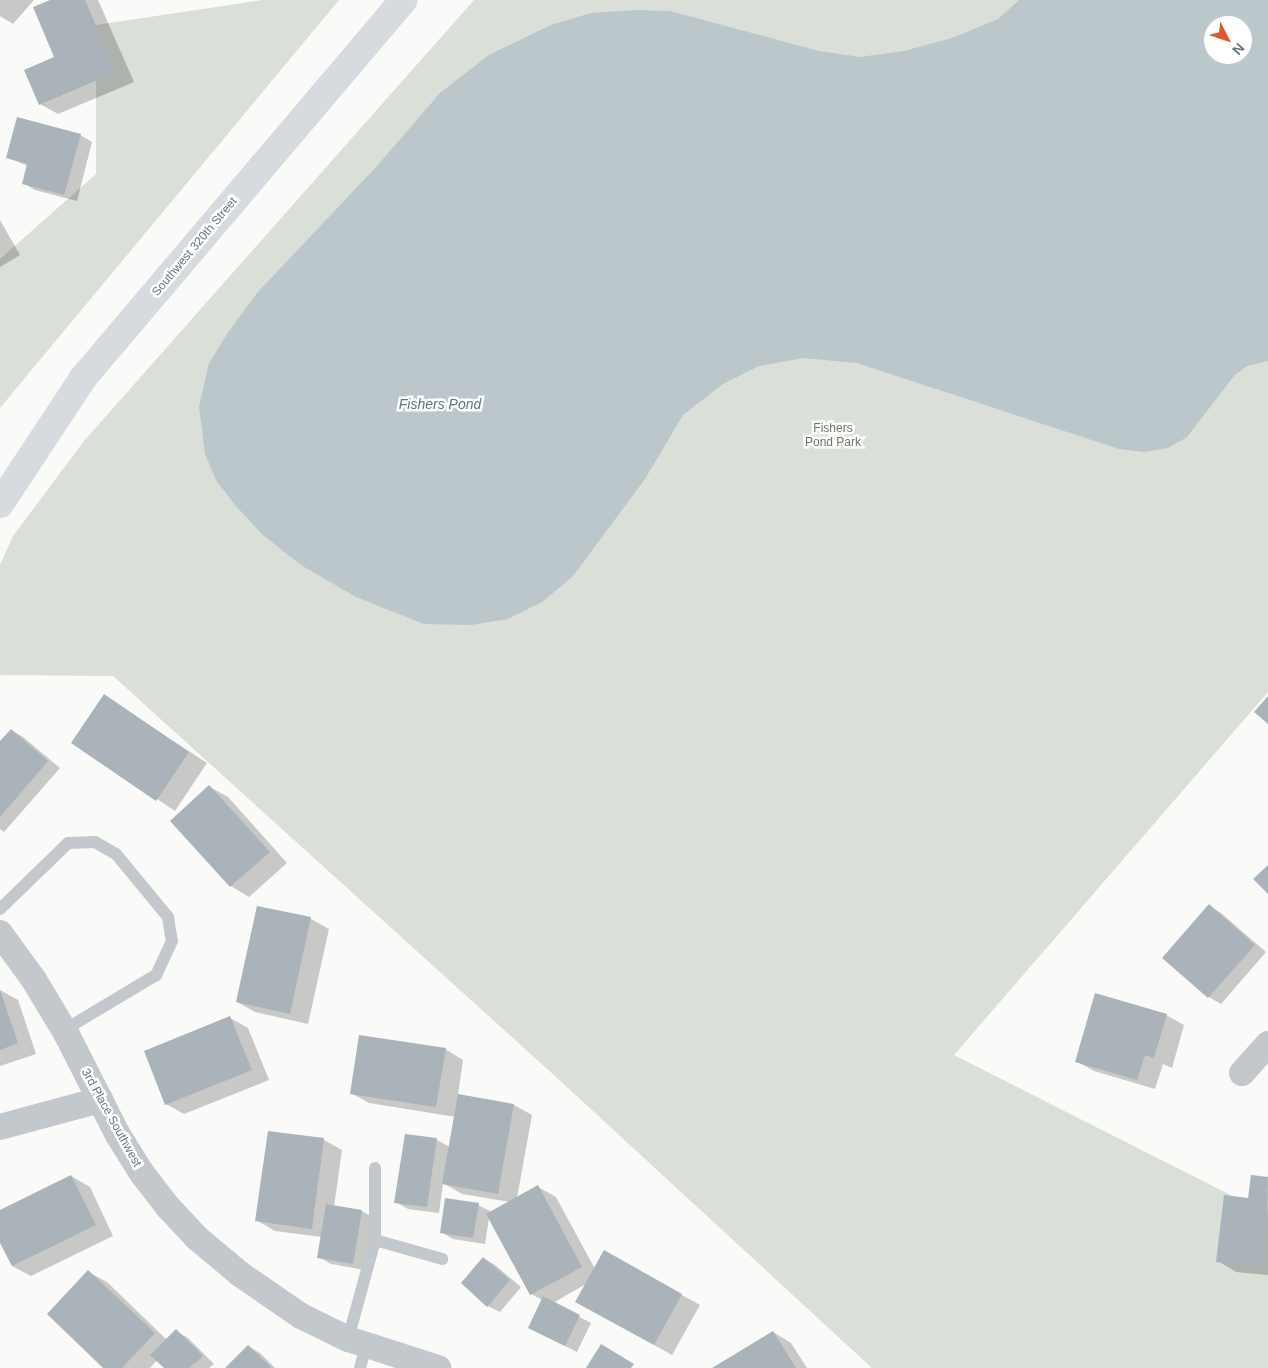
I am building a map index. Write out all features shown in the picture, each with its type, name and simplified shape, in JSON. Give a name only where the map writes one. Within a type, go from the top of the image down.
[{"type":"main road","name":"Southwest 320th Street","points":[[0,504],[83,378],[404,0]]},
{"type":"street","name":"3rd Place Southwest","points":[[0,933],[34,980],[64,1030],[100,1100],[141,1172],[168,1207],[197,1238],[272,1298],[358,1351],[438,1368]]},
{"type":"street","points":[[1242,1073],[1268,1044]]},
{"type":"street","points":[[0,1127],[100,1100]]},
{"type":"lane","points":[[0,909],[68,843],[95,842],[116,854],[168,917],[172,941],[156,974],[64,1030]]},
{"type":"lane","points":[[358,1351],[375,1240],[375,1168]]},
{"type":"lane","points":[[375,1240],[442,1259]]},
{"type":"green space","points":[[263,0],[339,0],[0,408],[0,259],[96,174],[96,25]]},
{"type":"green space","name":"Fishers Pond Park","points":[[474,0],[1268,0],[1268,692],[954,1055],[1268,1214],[1268,1368],[872,1368],[556,1077],[113,676],[0,675],[0,565],[13,536],[84,441]]},
{"type":"water","name":"Fishers Pond","points":[[1019,0],[1268,0],[1268,361],[1247,366],[1234,376],[1187,437],[1168,448],[1144,452],[1119,449],[857,363],[803,358],[759,366],[723,384],[683,415],[645,479],[573,576],[542,602],[508,619],[471,625],[424,624],[356,597],[301,565],[263,535],[235,505],[216,480],[205,454],[199,406],[209,363],[229,331],[257,293],[377,166],[440,93],[489,55],[551,25],[591,13],[636,10],[670,11],[819,51],[860,57],[904,51],[952,38],[998,19]]},
{"type":"building","points":[[50,0],[85,0],[116,72],[39,105],[24,70],[54,57],[33,7]]},
{"type":"building","points":[[17,117],[81,134],[64,195],[22,184],[27,164],[6,158]]},
{"type":"building","points":[[104,694],[189,752],[156,801],[71,743]]},
{"type":"building","points":[[1268,696],[1268,724],[1254,712]]},
{"type":"building","points":[[11,729],[48,761],[0,817],[0,741]]},
{"type":"building","points":[[209,785],[270,852],[230,887],[170,821]]},
{"type":"building","points":[[1268,865],[1268,894],[1253,879]]},
{"type":"building","points":[[1209,904],[1255,945],[1208,998],[1162,958]]},
{"type":"building","points":[[257,906],[311,917],[290,1014],[236,1002]]},
{"type":"building","points":[[0,990],[18,1043],[0,1050]]},
{"type":"building","points":[[1095,993],[1167,1014],[1154,1058],[1145,1055],[1137,1080],[1075,1062]]},
{"type":"building","points":[[230,1016],[252,1070],[165,1105],[144,1051]]},
{"type":"building","points":[[359,1035],[446,1048],[436,1107],[350,1094]]},
{"type":"building","points":[[458,1094],[514,1104],[498,1194],[442,1184]]},
{"type":"building","points":[[268,1131],[324,1138],[312,1229],[255,1221]]},
{"type":"building","points":[[405,1134],[437,1138],[427,1207],[394,1203]]},
{"type":"building","points":[[71,1175],[96,1225],[12,1266],[0,1243],[0,1210]]},
{"type":"building","points":[[1251,1175],[1268,1177],[1266,1268],[1216,1262],[1224,1195],[1248,1198]]},
{"type":"building","points":[[538,1185],[582,1267],[530,1295],[486,1214]]},
{"type":"building","points":[[445,1198],[479,1203],[473,1238],[440,1233]]},
{"type":"building","points":[[326,1204],[362,1210],[353,1264],[317,1258]]},
{"type":"building","points":[[604,1250],[682,1294],[654,1345],[575,1302]]},
{"type":"building","points":[[483,1257],[510,1280],[487,1307],[461,1283]]},
{"type":"building","points":[[88,1270],[155,1333],[122,1368],[103,1368],[47,1314]]},
{"type":"building","points":[[543,1296],[580,1315],[565,1346],[528,1328]]},
{"type":"building","points":[[176,1329],[203,1356],[189,1368],[164,1368],[150,1355]]},
{"type":"building","points":[[773,1331],[796,1368],[712,1368]]},
{"type":"building","points":[[601,1344],[634,1364],[631,1368],[586,1368]]},
{"type":"building","points":[[248,1345],[272,1368],[225,1368]]}]
